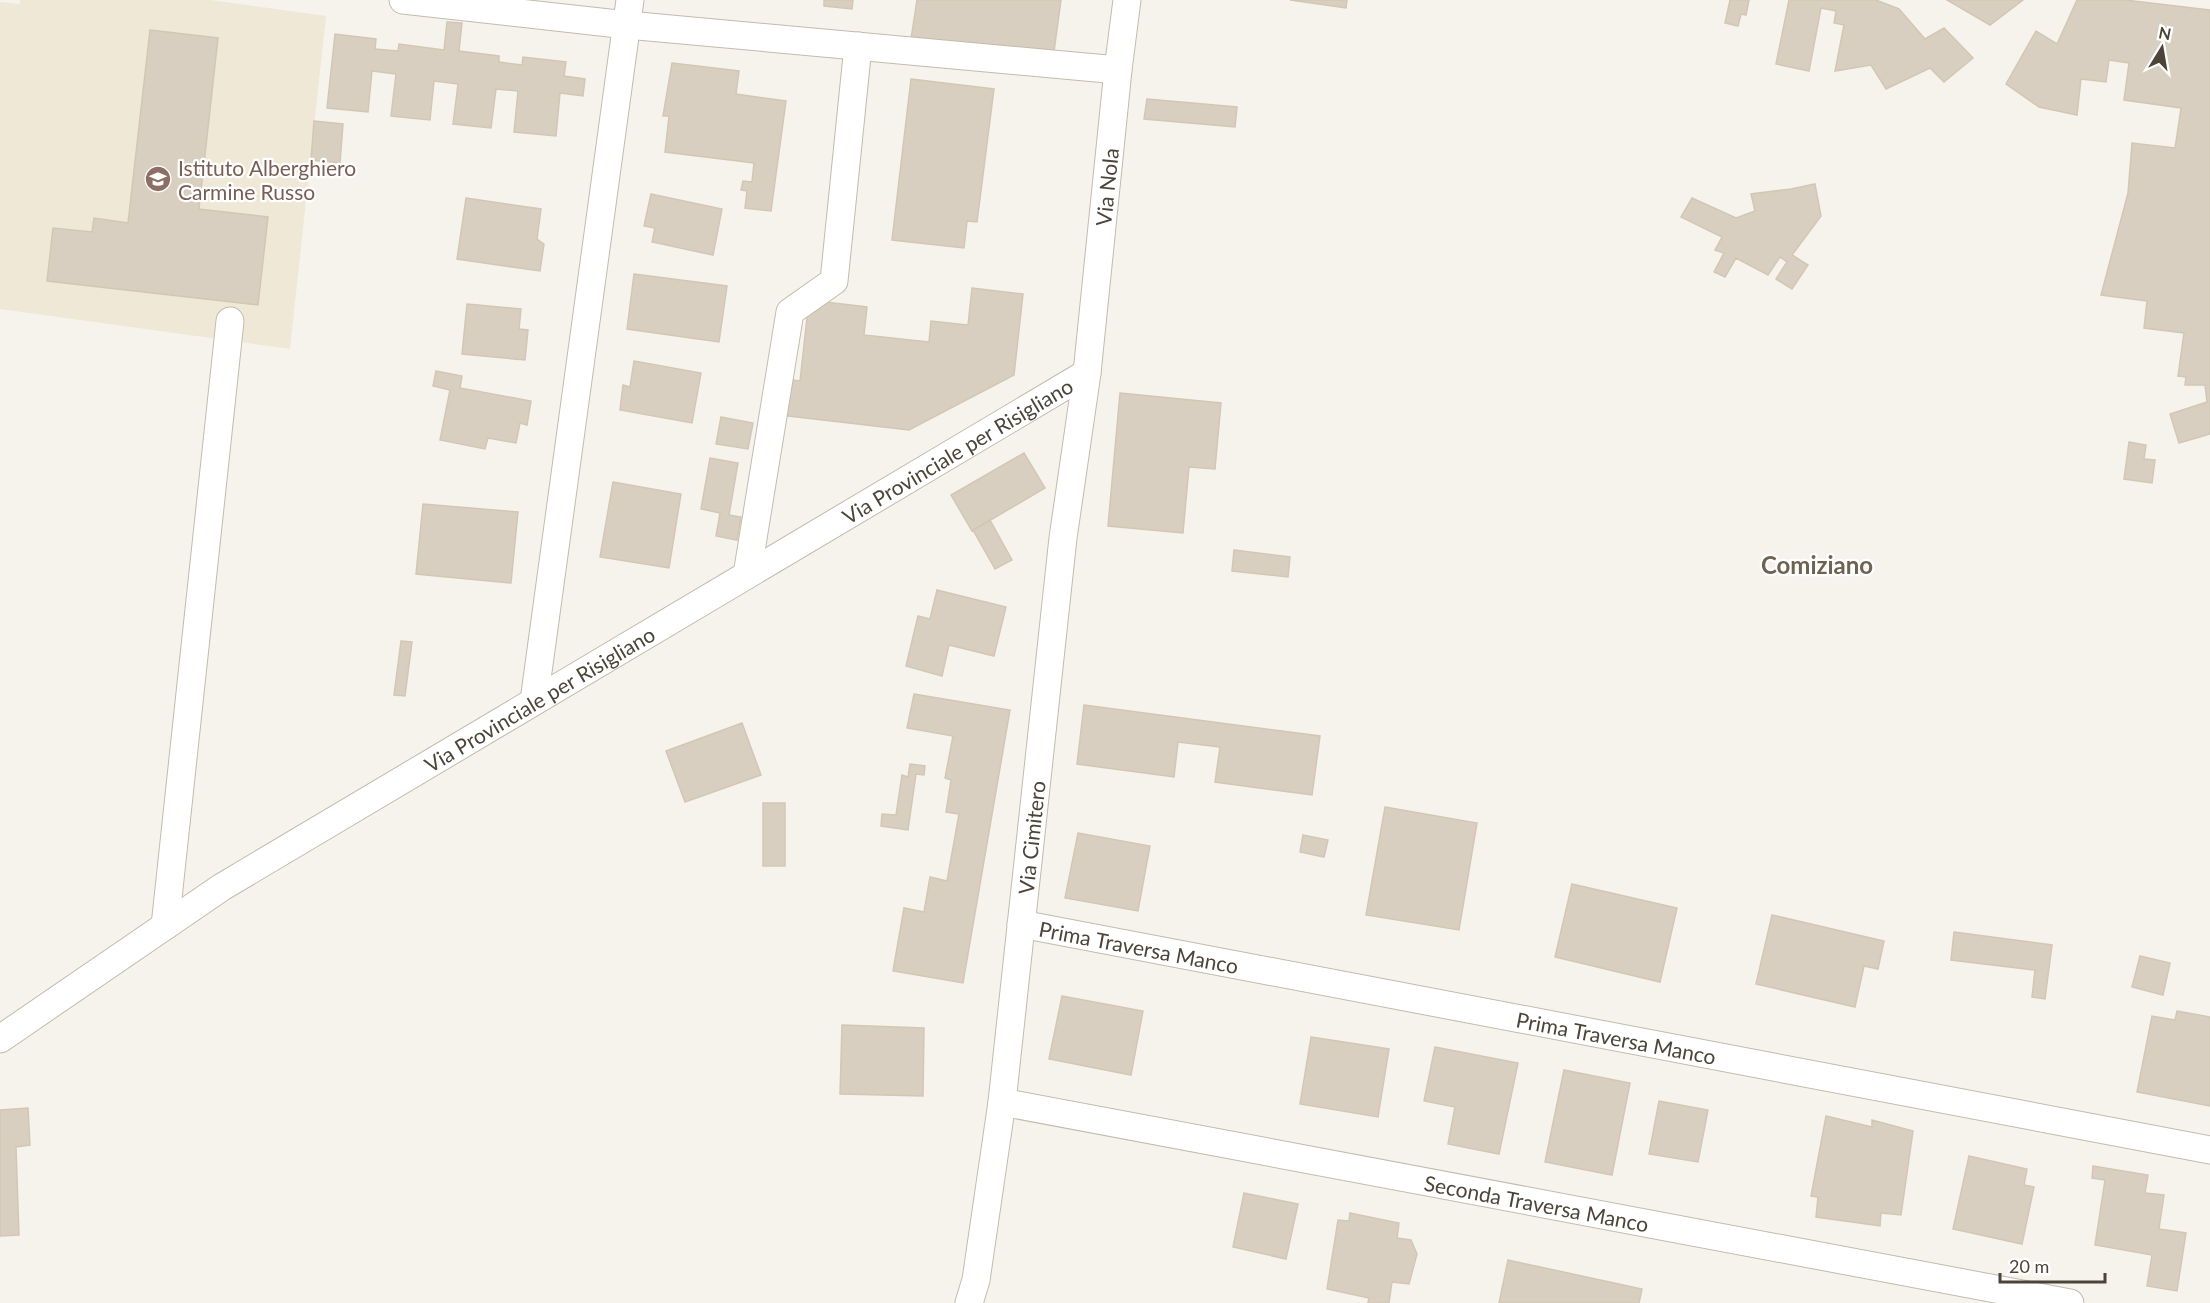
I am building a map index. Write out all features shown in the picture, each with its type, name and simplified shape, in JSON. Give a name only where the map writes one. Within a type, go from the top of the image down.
[{"type":"street","points":[[403,0],[629,12],[858,46],[1118,70]]},
{"type":"street","name":"Via Nola","points":[[1086,374],[1127,0]]},
{"type":"street","points":[[534,701],[629,12]]},
{"type":"street","points":[[747,575],[790,312],[834,281],[858,46]]},
{"type":"street","points":[[165,926],[230,321]]},
{"type":"street","name":"Via Provinciale per Risigliano","points":[[0,1039],[222,886],[1086,374]]},
{"type":"street","name":"Via Cimitero","points":[[969,1303],[976,1280],[1002,1102],[1063,538],[1086,374]]},
{"type":"street","name":"Prima Traversa Manco","points":[[1021,924],[2210,1150]]},
{"type":"street","name":"Seconda Traversa Manco","points":[[1002,1102],[2070,1303]]},
{"type":"shaded area","points":[[20,0],[210,0],[326,16],[290,349],[0,309],[0,2],[20,4]]},
{"type":"building","points":[[824,0],[853,0],[852,9],[824,6]]},
{"type":"building","points":[[917,0],[1061,0],[1053,59],[911,39]]},
{"type":"building","points":[[1290,0],[1347,0],[1346,8]]},
{"type":"building","points":[[1730,0],[1749,0],[1746,15],[1741,14],[1738,26],[1725,23]]},
{"type":"building","points":[[1789,0],[1876,0],[1899,9],[1925,39],[1944,28],[1973,58],[1944,82],[1930,68],[1886,89],[1871,65],[1835,71],[1844,25],[1834,23],[1836,11],[1821,8],[1809,71],[1776,64]]},
{"type":"building","points":[[1947,0],[2023,0],[1990,25]]},
{"type":"building","points":[[2077,0],[2125,0],[2210,10],[2210,434],[2179,443],[2170,414],[2207,402],[2205,385],[2185,385],[2186,377],[2178,376],[2184,333],[2144,328],[2147,301],[2101,295],[2128,193],[2132,143],[2175,148],[2181,108],[2124,100],[2129,63],[2109,60],[2106,82],[2081,79],[2077,115],[2039,107],[2006,84],[2036,31],[2057,44]]},
{"type":"building","points":[[447,22],[462,23],[459,51],[499,56],[499,62],[522,65],[523,57],[566,62],[564,76],[585,79],[583,96],[560,93],[556,136],[514,132],[518,91],[496,89],[491,128],[453,124],[458,84],[434,81],[430,120],[391,116],[396,74],[372,71],[368,112],[327,108],[335,34],[376,39],[375,49],[398,51],[399,44],[444,50]]},
{"type":"building","points":[[150,30],[218,38],[199,209],[268,217],[258,305],[47,281],[53,228],[92,232],[94,218],[128,223]]},
{"type":"building","points":[[672,63],[739,71],[736,94],[786,101],[771,211],[745,208],[747,191],[741,190],[743,181],[752,182],[754,163],[665,152],[669,116],[663,116]]},
{"type":"building","points":[[911,79],[994,89],[977,222],[967,221],[964,248],[892,240]]},
{"type":"building","points":[[1147,99],[1237,107],[1235,127],[1144,119]]},
{"type":"building","points":[[314,121],[343,124],[340,163],[311,160]]},
{"type":"building","points":[[1815,184],[1821,216],[1792,255],[1808,265],[1792,289],[1776,279],[1787,262],[1780,257],[1768,275],[1736,258],[1725,277],[1714,272],[1724,253],[1715,250],[1722,237],[1681,217],[1692,198],[1736,218],[1755,211],[1751,194]]},
{"type":"building","points":[[651,194],[722,209],[713,255],[652,242],[655,228],[644,226]]},
{"type":"building","points":[[466,198],[541,209],[537,239],[544,244],[540,271],[457,259]]},
{"type":"building","points":[[634,274],[727,286],[719,342],[627,329]]},
{"type":"building","points":[[972,288],[1023,294],[1014,375],[909,430],[780,415],[785,379],[800,381],[809,300],[867,307],[864,335],[929,342],[931,321],[968,325]]},
{"type":"building","points":[[467,304],[521,309],[519,329],[528,330],[525,360],[462,354]]},
{"type":"building","points":[[634,361],[701,373],[692,423],[620,410],[623,385],[630,387]]},
{"type":"building","points":[[436,371],[462,376],[460,388],[531,401],[527,425],[520,423],[516,443],[488,438],[485,449],[440,440],[450,390],[433,386]]},
{"type":"building","points":[[1120,393],[1221,403],[1215,469],[1189,467],[1183,533],[1108,526]]},
{"type":"building","points":[[721,417],[753,423],[748,449],[716,444]]},
{"type":"building","points":[[2129,442],[2146,445],[2144,459],[2155,460],[2152,483],[2124,479]]},
{"type":"building","points":[[1024,453],[1045,488],[972,531],[951,495]]},
{"type":"building","points":[[710,458],[738,463],[729,515],[741,517],[737,540],[716,536],[720,513],[701,509]]},
{"type":"building","points":[[613,482],[681,494],[669,568],[600,557]]},
{"type":"building","points":[[423,504],[518,512],[511,583],[416,574]]},
{"type":"building","points":[[990,520],[1012,560],[995,569],[973,530]]},
{"type":"building","points":[[1234,550],[1290,557],[1288,577],[1232,571]]},
{"type":"building","points":[[937,590],[1006,607],[994,656],[949,645],[942,676],[906,666],[918,616],[930,619]]},
{"type":"building","points":[[401,641],[412,642],[405,696],[394,695]]},
{"type":"building","points":[[914,694],[1010,710],[963,983],[893,971],[904,908],[924,912],[930,877],[947,881],[959,814],[946,812],[951,780],[945,778],[953,736],[907,728]]},
{"type":"building","points":[[1084,705],[1320,736],[1312,795],[1215,782],[1220,747],[1178,742],[1174,777],[1077,764]]},
{"type":"building","points":[[742,723],[761,775],[685,802],[666,751]]},
{"type":"building","points":[[910,764],[925,766],[924,775],[916,774],[908,830],[881,826],[882,814],[896,815],[902,775],[908,777]]},
{"type":"building","points":[[763,803],[785,803],[785,866],[763,866]]},
{"type":"building","points":[[1385,807],[1477,823],[1459,930],[1366,915]]},
{"type":"building","points":[[1078,833],[1150,846],[1138,911],[1065,898]]},
{"type":"building","points":[[1303,835],[1328,840],[1324,857],[1300,852]]},
{"type":"building","points":[[1572,884],[1677,908],[1660,982],[1555,957]]},
{"type":"building","points":[[1772,915],[1884,941],[1878,969],[1864,966],[1855,1007],[1756,984]]},
{"type":"building","points":[[1954,932],[2052,945],[2045,999],[2032,997],[2035,970],[1951,960]]},
{"type":"building","points":[[2140,956],[2170,963],[2163,995],[2132,987]]},
{"type":"building","points":[[1062,996],[1143,1011],[1131,1075],[1049,1059]]},
{"type":"building","points":[[2177,1011],[2210,1017],[2210,1106],[2137,1092],[2152,1016],[2175,1020]]},
{"type":"building","points":[[842,1025],[924,1028],[923,1096],[840,1094]]},
{"type":"building","points":[[1311,1037],[1389,1049],[1378,1117],[1300,1104]]},
{"type":"building","points":[[1435,1047],[1518,1063],[1499,1154],[1448,1144],[1455,1107],[1424,1101]]},
{"type":"building","points":[[1564,1070],[1630,1083],[1612,1175],[1545,1162]]},
{"type":"building","points":[[1659,1101],[1708,1110],[1698,1162],[1649,1154]]},
{"type":"building","points":[[28,1108],[30,1145],[16,1147],[19,1235],[0,1236],[0,1110]]},
{"type":"building","points":[[1826,1116],[1872,1127],[1872,1120],[1913,1131],[1901,1215],[1881,1213],[1880,1226],[1816,1217],[1818,1197],[1811,1196]]},
{"type":"building","points":[[1969,1156],[2027,1169],[2024,1185],[2034,1187],[2022,1244],[1953,1229]]},
{"type":"building","points":[[2093,1166],[2148,1175],[2145,1193],[2164,1195],[2159,1229],[2186,1233],[2177,1291],[2147,1286],[2152,1255],[2095,1245],[2105,1180],[2092,1178]]},
{"type":"building","points":[[1244,1193],[1298,1204],[1286,1259],[1233,1247]]},
{"type":"building","points":[[1350,1213],[1399,1223],[1397,1238],[1411,1240],[1417,1254],[1409,1284],[1392,1282],[1389,1303],[1368,1303],[1369,1298],[1327,1289],[1338,1220],[1349,1221]]},
{"type":"building","points":[[1508,1260],[1642,1289],[1639,1303],[1499,1303]]},
{"type":"place","name":"Istituto Alberghiero Carmine Russo","points":[[158,179]]},
{"type":"district","name":"Comiziano","points":[[1817,564]]}]
